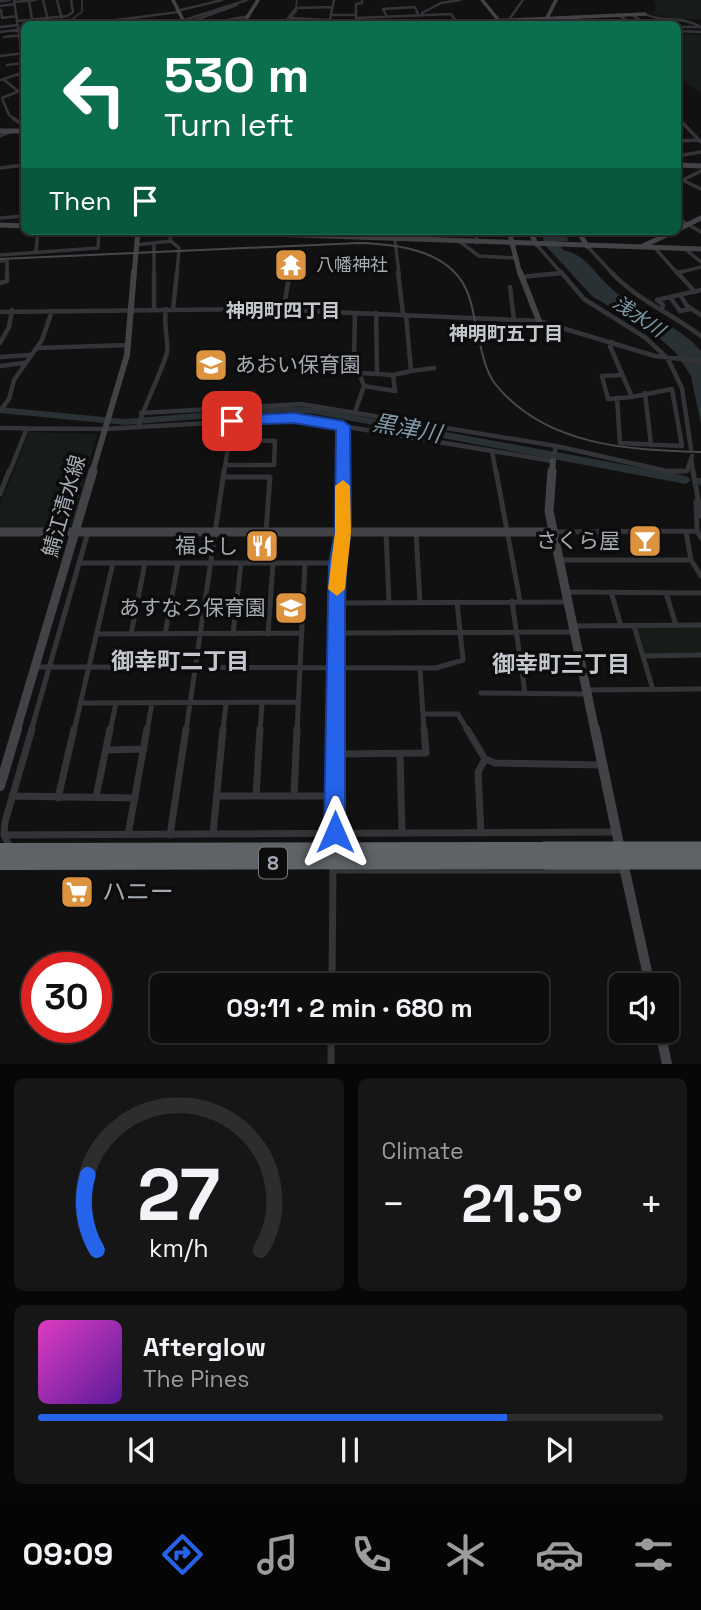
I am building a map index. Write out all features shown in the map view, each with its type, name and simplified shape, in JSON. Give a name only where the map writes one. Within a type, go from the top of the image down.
[{"type":"highway","name":"8","points":[[0,863],[333,866],[701,849]]},
{"type":"highway","name":"8","points":[[6,850],[545,855],[701,862]]},
{"type":"street","points":[[21,26],[2,18],[0,9],[36,0]]},
{"type":"street","points":[[43,0],[48,21]]},
{"type":"street","points":[[57,0],[62,21]]},
{"type":"street","points":[[35,21],[73,12],[71,0]]},
{"type":"street","points":[[173,0],[183,21]]},
{"type":"street","points":[[195,0],[197,6],[218,21]]},
{"type":"street","points":[[115,21],[178,11],[222,0]]},
{"type":"street","points":[[188,21],[206,12],[247,0]]},
{"type":"street","points":[[246,21],[258,0]]},
{"type":"street","points":[[330,21],[334,0]]},
{"type":"street","points":[[356,21],[356,4],[362,4],[362,0]]},
{"type":"street","points":[[419,15],[441,4],[460,0]]},
{"type":"street","points":[[482,0],[498,21]]},
{"type":"street","points":[[512,21],[523,0]]},
{"type":"street","points":[[544,21],[556,0]]},
{"type":"street","points":[[29,1],[31,21]]},
{"type":"street","points":[[191,21],[243,3]]},
{"type":"street","points":[[15,4],[21,45]]},
{"type":"street","points":[[286,21],[296,8],[333,7]]},
{"type":"street","points":[[387,17],[383,9],[415,7],[419,15]]},
{"type":"street","points":[[310,19],[314,8]]},
{"type":"street","points":[[331,15],[393,17],[452,14],[456,21]]},
{"type":"street","points":[[544,21],[645,14],[667,21]]},
{"type":"street","points":[[645,14],[653,21]]},
{"type":"street","points":[[633,15],[641,21]]},
{"type":"street","points":[[140,16],[146,20]]},
{"type":"street","points":[[228,21],[249,16]]},
{"type":"street","points":[[621,16],[628,21]]},
{"type":"street","points":[[393,17],[395,21]]},
{"type":"street","points":[[575,17],[581,21]]},
{"type":"street","points":[[131,18],[136,21]]},
{"type":"street","points":[[289,18],[323,21]]},
{"type":"street","points":[[681,22],[696,23],[701,29]]},
{"type":"street","points":[[2,29],[21,24]]},
{"type":"street","points":[[681,29],[701,29]]},
{"type":"street","points":[[4,37],[19,36]]},
{"type":"street","points":[[0,56],[21,54]]},
{"type":"street","points":[[9,77],[7,64],[21,63]]},
{"type":"street","points":[[21,72],[2,80],[21,94]]},
{"type":"street","points":[[21,90],[2,98],[11,117],[21,125]]},
{"type":"street","points":[[0,105],[6,104]]},
{"type":"street","points":[[681,121],[700,141]]},
{"type":"street","points":[[0,134],[21,129]]},
{"type":"street","points":[[681,141],[700,141]]},
{"type":"street","points":[[681,155],[701,152]]},
{"type":"street","points":[[0,168],[21,165]]},
{"type":"street","points":[[681,165],[701,169]]},
{"type":"street","points":[[682,180],[701,169]]},
{"type":"street","points":[[692,176],[701,179]]},
{"type":"street","points":[[682,180],[701,189]]},
{"type":"street","points":[[0,218],[21,216]]},
{"type":"street","points":[[681,228],[701,218]]},
{"type":"street","points":[[681,220],[701,232]]},
{"type":"street","points":[[0,225],[21,226]]},
{"type":"street","points":[[36,252],[37,235]]},
{"type":"street","points":[[0,255],[97,248],[99,235]]},
{"type":"street","name":"鯖江清水線","points":[[0,786],[129,345],[137,235]]},
{"type":"street","points":[[170,235],[171,241],[178,248],[173,310]]},
{"type":"street","points":[[325,235],[477,243],[701,249]]},
{"type":"street","points":[[394,235],[411,371]]},
{"type":"street","points":[[476,235],[477,243]]},
{"type":"street","points":[[510,235],[539,321]]},
{"type":"street","points":[[532,235],[536,244],[590,304],[646,338],[668,359],[682,388],[692,456],[697,531],[701,538]]},
{"type":"street","points":[[580,235],[585,246],[630,292],[662,309],[701,336]]},
{"type":"street","points":[[641,247],[666,235]]},
{"type":"street","points":[[136,245],[171,241]]},
{"type":"street","points":[[460,242],[479,256],[516,258]]},
{"type":"street","points":[[154,310],[155,243]]},
{"type":"street","points":[[655,248],[677,273],[698,291]]},
{"type":"street","points":[[677,273],[700,267],[685,249]]},
{"type":"street","points":[[0,261],[7,261],[7,281],[0,283]]},
{"type":"street","points":[[0,269],[7,268]]},
{"type":"street","points":[[283,311],[290,271]]},
{"type":"street","points":[[522,277],[561,273]]},
{"type":"street","points":[[510,287],[514,320]]},
{"type":"street","points":[[662,309],[663,305],[657,300],[698,291]]},
{"type":"street","points":[[681,296],[691,309],[701,315]]},
{"type":"street","points":[[670,297],[680,311],[691,309]]},
{"type":"street","points":[[138,427],[141,413],[167,357],[163,325],[166,309]]},
{"type":"street","points":[[0,312],[166,309],[376,313],[539,321],[668,359],[701,361]]},
{"type":"street","points":[[0,342],[9,327],[12,310]]},
{"type":"street","points":[[0,411],[9,399],[14,380],[37,348],[52,311]]},
{"type":"street","points":[[355,313],[354,358],[364,386],[355,412]]},
{"type":"street","points":[[376,313],[377,372]]},
{"type":"street","points":[[612,342],[610,346],[632,397]]},
{"type":"street","points":[[37,348],[129,345]]},
{"type":"street","points":[[0,357],[30,355]]},
{"type":"street","points":[[0,366],[24,363]]},
{"type":"street","points":[[361,373],[393,374],[434,368]]},
{"type":"street","points":[[364,386],[395,391],[393,374]]},
{"type":"street","points":[[617,398],[620,443],[682,446],[672,389],[608,399],[602,376],[622,375]]},
{"type":"street","points":[[675,403],[682,388]]},
{"type":"street","points":[[645,393],[651,445]]},
{"type":"street","points":[[141,413],[286,403],[556,446],[671,472],[687,471],[692,456]]},
{"type":"street","points":[[317,422],[322,407]]},
{"type":"street","points":[[0,428],[105,429],[273,418],[317,422],[553,461]]},
{"type":"street","points":[[398,435],[402,420]]},
{"type":"street","points":[[170,835],[232,421]]},
{"type":"street","points":[[335,832],[336,603],[337,564],[343,532],[343,426]]},
{"type":"street","points":[[0,494],[27,428]]},
{"type":"street","points":[[226,465],[274,465],[275,441],[229,440]]},
{"type":"street","points":[[556,446],[549,511],[647,973]]},
{"type":"street","points":[[492,451],[508,532],[525,693]]},
{"type":"street","points":[[224,477],[270,477],[265,532]]},
{"type":"street","points":[[696,501],[701,516]]},
{"type":"street","points":[[0,532],[697,531]]},
{"type":"street","points":[[386,532],[389,602]]},
{"type":"street","points":[[416,532],[420,602]]},
{"type":"street","points":[[686,532],[691,560],[695,571],[701,576]]},
{"type":"street","points":[[6,850],[4,835],[12,796],[88,533]]},
{"type":"street","points":[[559,560],[691,560]]},
{"type":"street","points":[[79,563],[337,564]]},
{"type":"street","points":[[58,797],[113,563]]},
{"type":"street","points":[[131,634],[145,563]]},
{"type":"street","points":[[166,634],[178,563]]},
{"type":"street","points":[[233,634],[241,563]]},
{"type":"street","points":[[268,634],[273,563]]},
{"type":"street","points":[[294,796],[305,563]]},
{"type":"street","points":[[336,603],[516,601],[611,593],[701,593]]},
{"type":"street","points":[[611,593],[621,626]]},
{"type":"street","points":[[666,593],[676,625]]},
{"type":"street","points":[[35,667],[436,667],[463,660],[457,602]]},
{"type":"street","points":[[336,632],[517,632],[701,625]]},
{"type":"street","points":[[634,626],[653,690]]},
{"type":"street","points":[[98,634],[302,634]]},
{"type":"street","points":[[643,656],[701,655]]},
{"type":"street","points":[[335,754],[426,753],[420,667]]},
{"type":"street","points":[[481,693],[701,689]]},
{"type":"street","points":[[80,703],[298,702]]},
{"type":"street","points":[[96,797],[116,703]]},
{"type":"street","points":[[128,835],[152,703]]},
{"type":"street","points":[[213,834],[226,703]]},
{"type":"street","points":[[256,796],[262,703]]},
{"type":"street","points":[[423,714],[458,714],[485,759],[508,765],[602,765]]},
{"type":"street","points":[[106,750],[144,749]]},
{"type":"street","points":[[400,754],[402,832]]},
{"type":"street","points":[[481,833],[478,772],[485,759]]},
{"type":"street","points":[[12,796],[135,798]]},
{"type":"street","points":[[217,796],[335,796]]},
{"type":"street","points":[[4,835],[617,832]]},
{"type":"street","points":[[332,973],[333,866],[625,870]]},
{"type":"street","points":[[331,1043],[331,1064]]},
{"type":"street","points":[[663,1043],[667,1064]]},
{"type":"shaded area","points":[[654,0],[701,0],[701,19],[680,20],[653,14],[656,7]]},
{"type":"shaded area","points":[[681,33],[701,35],[701,93],[681,80]]},
{"type":"shaded area","points":[[29,432],[97,434],[73,523],[64,530],[0,530],[0,504]]},
{"type":"shaded area","points":[[637,627],[701,627],[701,653],[645,654]]},
{"type":"water","name":"浅水川","points":[[542,235],[565,235],[569,241],[557,241],[563,250],[579,256],[623,298],[669,325],[701,351],[701,424],[691,376],[676,353],[655,334],[592,296],[545,245]]},
{"type":"waterway","points":[[0,2],[10,0]]},
{"type":"waterway","points":[[69,21],[82,12],[82,0]]},
{"type":"waterway","points":[[296,7],[297,0]]},
{"type":"waterway","points":[[292,17],[297,10]]},
{"type":"waterway","name":"黒津川","points":[[0,410],[125,422],[285,409],[315,411],[686,480]]},
{"type":"tram line","points":[[0,259],[359,243],[389,245],[420,252],[447,266],[458,276],[470,300],[489,374],[516,405],[539,421],[590,441],[645,449],[701,452]]},
{"type":"slow traffic","points":[[337,589],[337,564],[343,532],[343,486]]},
{"type":"place","name":"八幡神社","points":[[291,265]]},
{"type":"place","name":"あおい保育園","points":[[211,365]]},
{"type":"place","name":"さくら屋","points":[[645,541]]},
{"type":"place","name":"福よし","points":[[262,546]]},
{"type":"place","name":"あすなろ保育園","points":[[291,608]]},
{"type":"place","name":"ハニー","points":[[77,892]]},
{"type":"district","name":"神明町四丁目","points":[[283,310]]},
{"type":"district","name":"神明町五丁目","points":[[506,333]]},
{"type":"district","name":"御幸町二丁目","points":[[180,661]]},
{"type":"district","name":"御幸町三丁目","points":[[561,664]]},
{"type":"route","points":[[232,421],[294,418],[343,426],[343,532],[337,564],[336,603],[335,832]]}]
